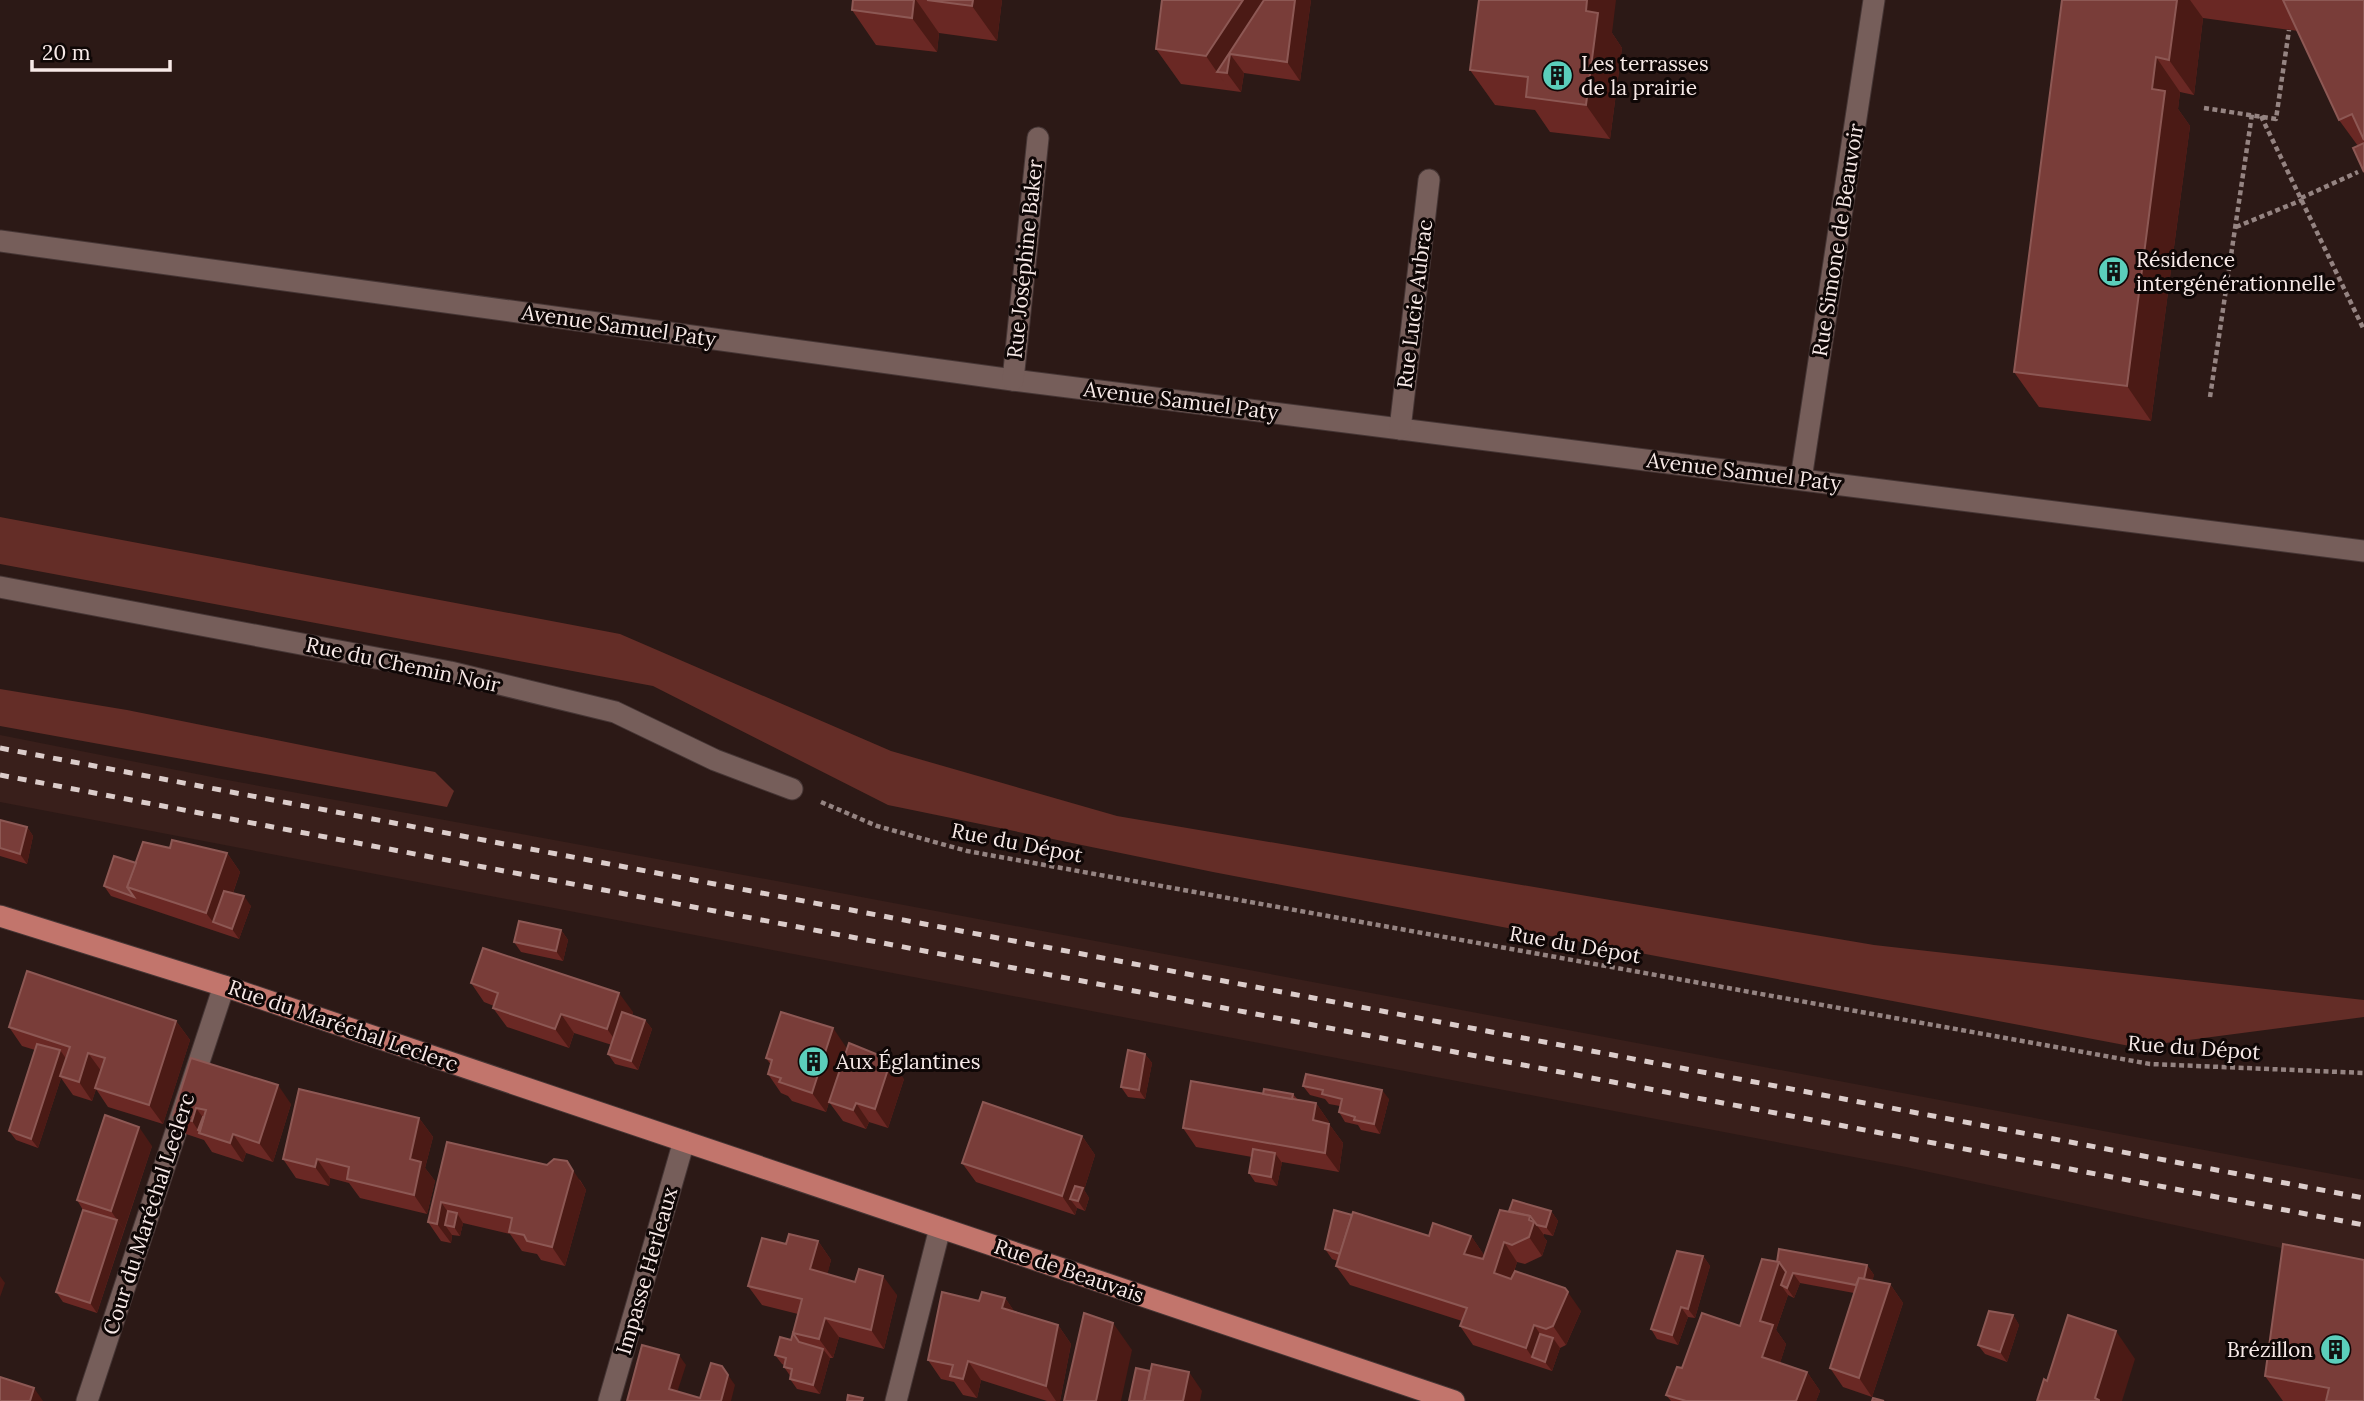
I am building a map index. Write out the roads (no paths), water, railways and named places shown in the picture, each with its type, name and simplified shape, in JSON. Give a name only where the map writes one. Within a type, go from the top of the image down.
[{"type":"main road","name":"Rue du Maréchal Leclerc","points":[[0,916],[224,986],[684,1141]]},
{"type":"main road","name":"Rue de Beauvais","points":[[684,1141],[1454,1401]]},
{"type":"street","name":"Rue Simone de Beauvoir","points":[[1801,479],[1874,0]]},
{"type":"street","name":"Rue Joséphine Baker","points":[[1013,380],[1038,138]]},
{"type":"street","name":"Rue Lucie Aubrac","points":[[1400,429],[1429,180]]},
{"type":"street","name":"Avenue Samuel Paty","points":[[0,241],[1013,380],[2364,551]]},
{"type":"street","name":"Rue du Chemin Noir","points":[[0,587],[450,672],[615,712],[715,760],[792,789]]},
{"type":"street","name":"Cour du Maréchal Leclerc","points":[[87,1401],[224,986]]},
{"type":"street","name":"Impasse Herleaux","points":[[609,1401],[684,1141]]},
{"type":"street","points":[[896,1401],[940,1227]]},
{"type":"railway","points":[[0,748],[2364,1198]]},
{"type":"railway","points":[[0,775],[2364,1225]]},
{"type":"place","name":"Les terrasses de la prairie","points":[[1558,76]]},
{"type":"place","name":"Résidence intergénérationnelle","points":[[2113,272]]},
{"type":"place","name":"Aux Églantines","points":[[813,1062]]},
{"type":"place","name":"Brézillon","points":[[2336,1350]]}]
